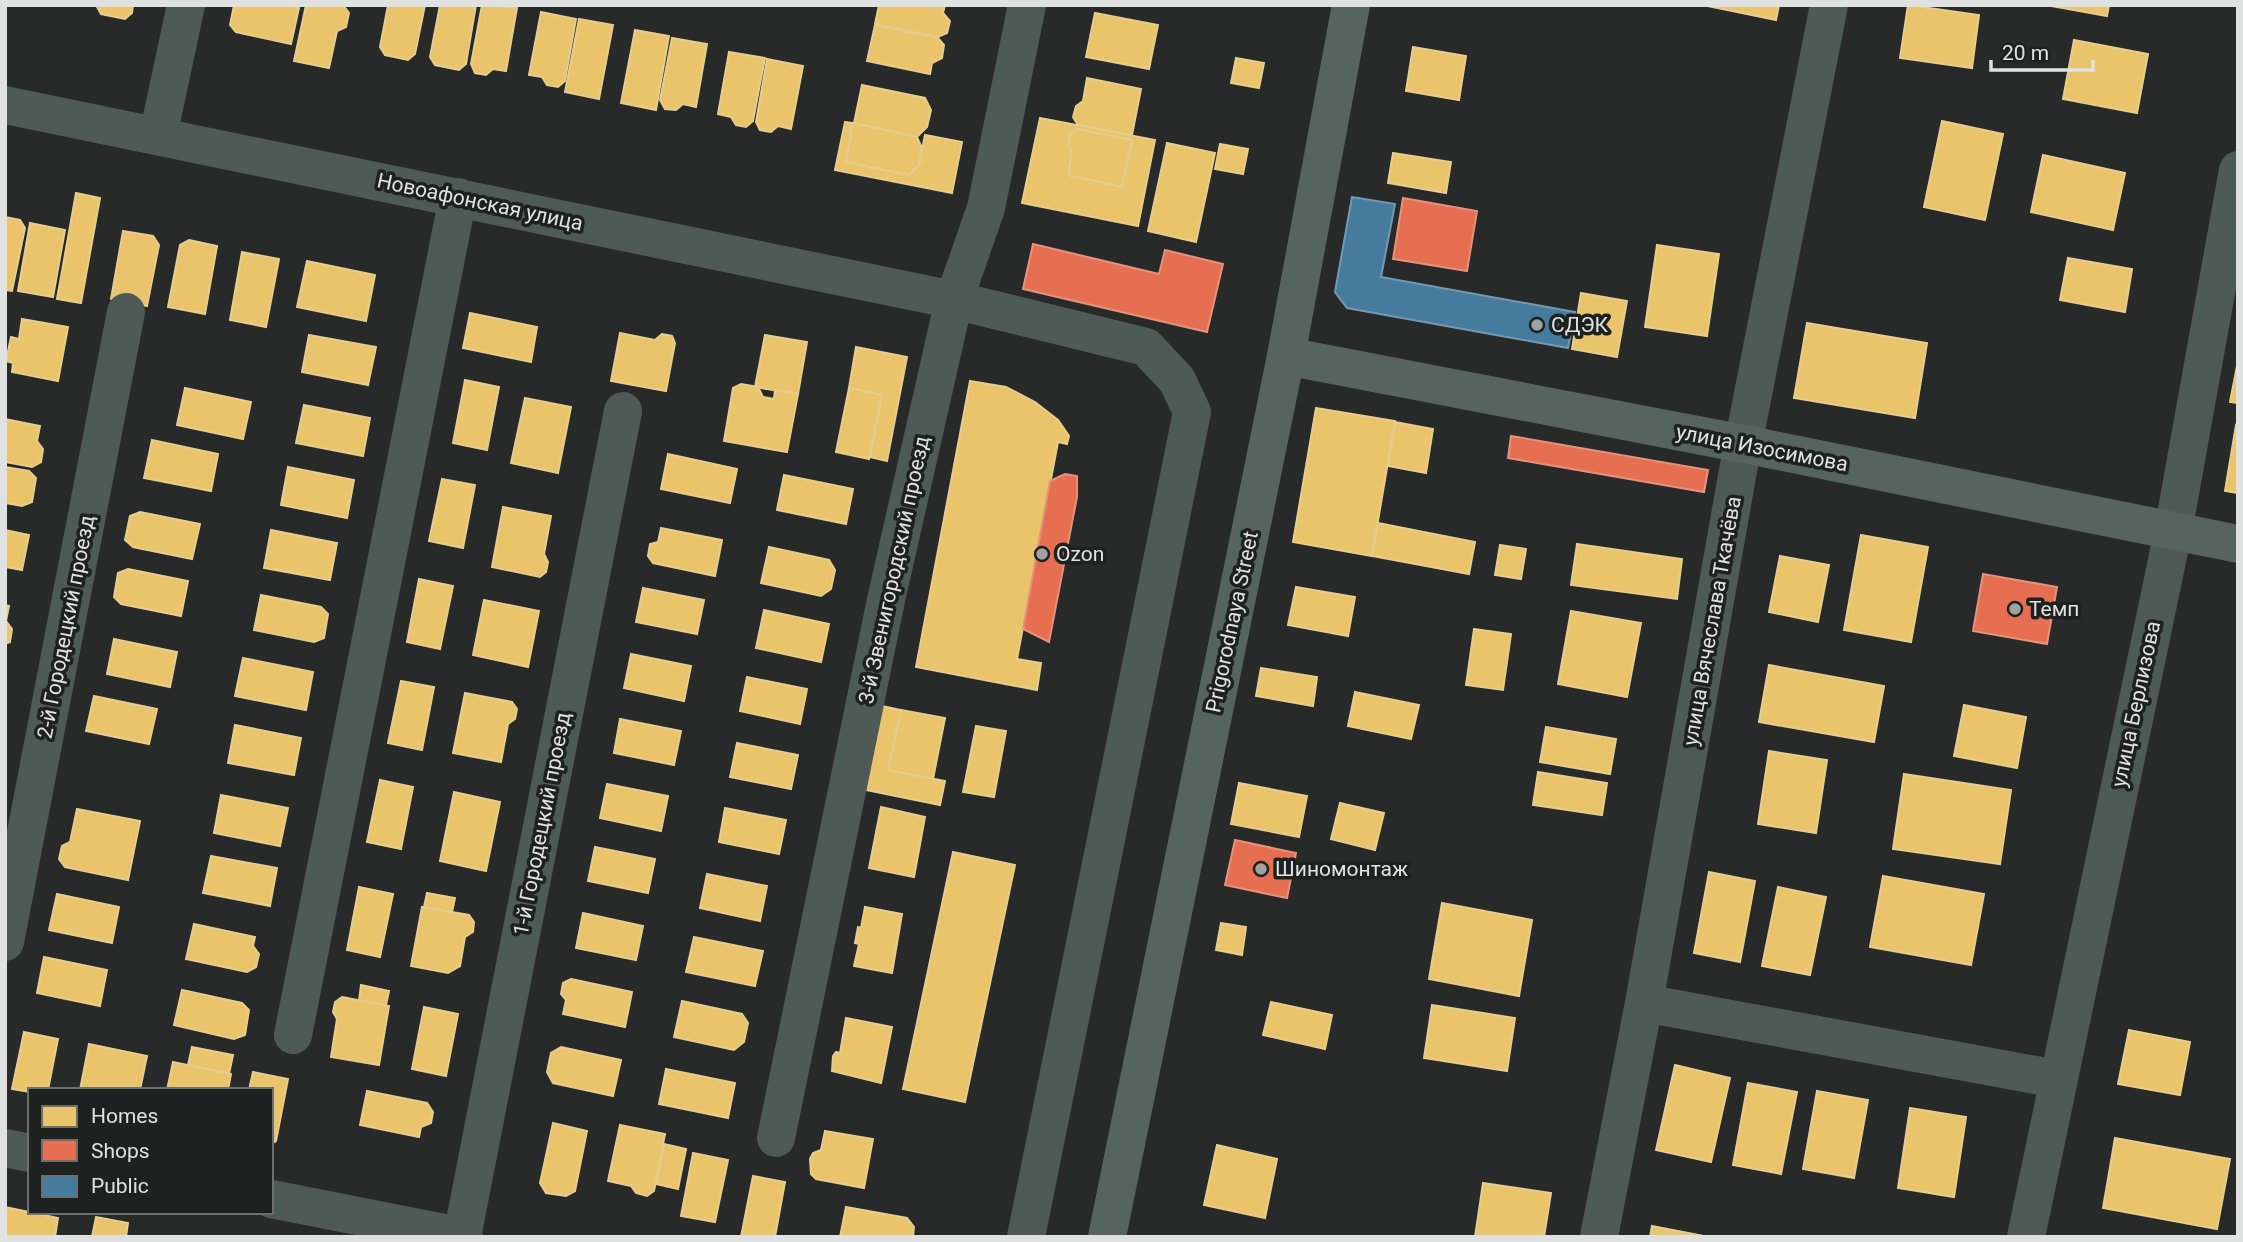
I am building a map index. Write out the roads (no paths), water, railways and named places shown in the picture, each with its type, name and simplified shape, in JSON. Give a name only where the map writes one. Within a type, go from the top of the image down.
[{"type":"street","points":[[158,136],[186,5]]},
{"type":"street","name":"3-й Звенигородский проезд","points":[[776,1138],[886,600],[954,300],[986,208],[1027,5]]},
{"type":"street","name":"Prigorodnaya Street","points":[[1107,1237],[1286,356],[1351,5]]},
{"type":"street","name":"улица Вячеслава Ткачёва","points":[[1599,1237],[1644,1003],[1744,444],[1829,5]]},
{"type":"street","name":"Новоафонская улица","points":[[5,105],[954,300],[1146,347],[1177,380],[1192,412],[1026,1237]]},
{"type":"street","name":"улица Берлизова","points":[[2026,1237],[2173,532],[2238,170]]},
{"type":"street","points":[[293,1035],[458,197]]},
{"type":"street","name":"2-й Городецкий проезд","points":[[5,942],[126,312]]},
{"type":"street","name":"улица Изосимова","points":[[1286,356],[1744,444],[2238,544]]},
{"type":"street","name":"1-й Городецкий проезд","points":[[462,1237],[623,411]]},
{"type":"street","points":[[1644,1003],[2057,1079]]},
{"type":"street","points":[[5,1148],[28,1153]]},
{"type":"street","points":[[273,1199],[462,1237]]},
{"type":"place","name":"СДЭК","points":[[1537,325]]},
{"type":"place","name":"Ozon","points":[[1042,554]]},
{"type":"place","name":"Темп","points":[[2015,609]]},
{"type":"place","name":"Шиномонтаж","points":[[1261,869]]}]
